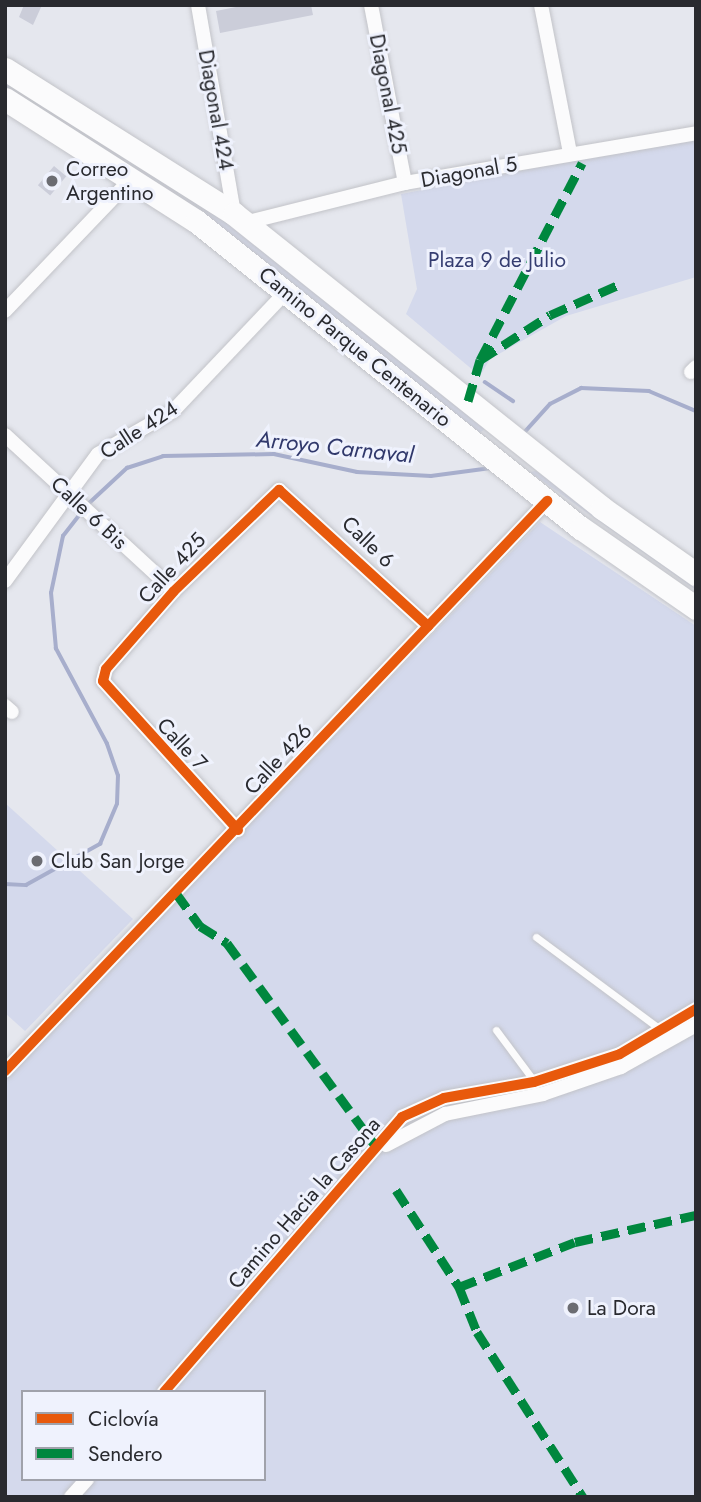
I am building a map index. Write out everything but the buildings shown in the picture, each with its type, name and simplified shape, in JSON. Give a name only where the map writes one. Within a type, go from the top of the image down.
[{"type":"main road","points":[[5,52],[111,132]]},
{"type":"main road","name":"Camino Parque Centenario","points":[[5,69],[111,132],[239,218],[544,462],[696,574]]},
{"type":"main road","name":"Camino Parque Centenario","points":[[5,99],[130,180],[288,290],[538,494],[696,608]]},
{"type":"street","name":"Diagonal 424","points":[[198,5],[239,218]]},
{"type":"street","name":"Diagonal 425","points":[[371,5],[405,183]]},
{"type":"street","points":[[541,5],[570,153]]},
{"type":"street","name":"Diagonal 5","points":[[239,218],[405,183],[696,133]]},
{"type":"street","points":[[5,311],[130,180]]},
{"type":"street","name":"Calle 424","points":[[5,581],[69,495],[115,441],[173,411],[288,290]]},
{"type":"street","name":"Calle 6 Bis","points":[[5,435],[174,592]]},
{"type":"street","name":"Calle 425","points":[[103,681],[106,669],[174,592],[279,490]]},
{"type":"street","name":"Calle 6","points":[[279,490],[428,625]]},
{"type":"street","name":"Calle 426","points":[[5,1071],[238,830],[428,625],[538,494]]},
{"type":"street","name":"Calle 7","points":[[103,681],[238,830]]},
{"type":"street","name":"Camino Hacia la Casona","points":[[660,1036],[696,1009]]},
{"type":"street","name":"Camino Hacia la Casona","points":[[166,1390],[379,1149],[402,1117],[423,1107],[543,1084],[660,1036],[696,1025]]},
{"type":"street","points":[[71,1497],[85,1481]]},
{"type":"lane","points":[[536,937],[660,1036]]},
{"type":"lane","points":[[496,1030],[543,1084]]},
{"type":"green space","points":[[5,78],[246,232],[485,429],[479,433],[275,269],[190,205],[5,86]]},
{"type":"green space","name":"Plaza 9 de Julio","points":[[696,137],[696,277],[566,316],[490,359],[480,376],[406,314],[417,289],[401,194]]},
{"type":"green space","points":[[536,471],[696,581],[696,590],[530,472]]},
{"type":"green space","points":[[540,522],[696,626],[696,1497],[5,1497],[5,1080]]},
{"type":"green space","name":"Club San Jorge","points":[[5,803],[133,919],[25,1031],[5,1013]]},
{"type":"waterway","points":[[485,382],[513,401]]},
{"type":"waterway","name":"Arroyo Carnaval","points":[[523,434],[550,404],[581,388],[649,391],[696,411]]},
{"type":"waterway","name":"Arroyo Carnaval","points":[[86,506],[127,468],[163,456],[274,454],[357,472],[431,476],[492,468]]},
{"type":"waterway","name":"Arroyo Carnaval","points":[[5,884],[26,885],[100,844],[117,804],[118,776],[107,744],[56,649],[51,593],[63,536],[81,513]]},
{"type":"marked path","points":[[480,360],[582,163]]},
{"type":"marked path","points":[[468,401],[480,360],[550,315],[618,285]]},
{"type":"marked path","points":[[176,893],[200,926],[227,943],[378,1149]]},
{"type":"marked path","points":[[396,1190],[459,1287],[477,1332],[583,1497]]},
{"type":"marked path","points":[[459,1287],[575,1242],[696,1215]]},
{"type":"cycle path","points":[[238,830],[103,681],[106,669],[174,591],[279,490],[428,626]]},
{"type":"cycle path","points":[[5,1071],[547,501]]},
{"type":"cycle path","points":[[166,1390],[402,1117],[444,1098],[534,1082],[620,1054],[696,1009]]},
{"type":"place","name":"Correo Argentino","points":[[52,181]]},
{"type":"place","name":"Club San Jorge","points":[[37,861]]},
{"type":"place","name":"La Dora","points":[[573,1308]]}]
